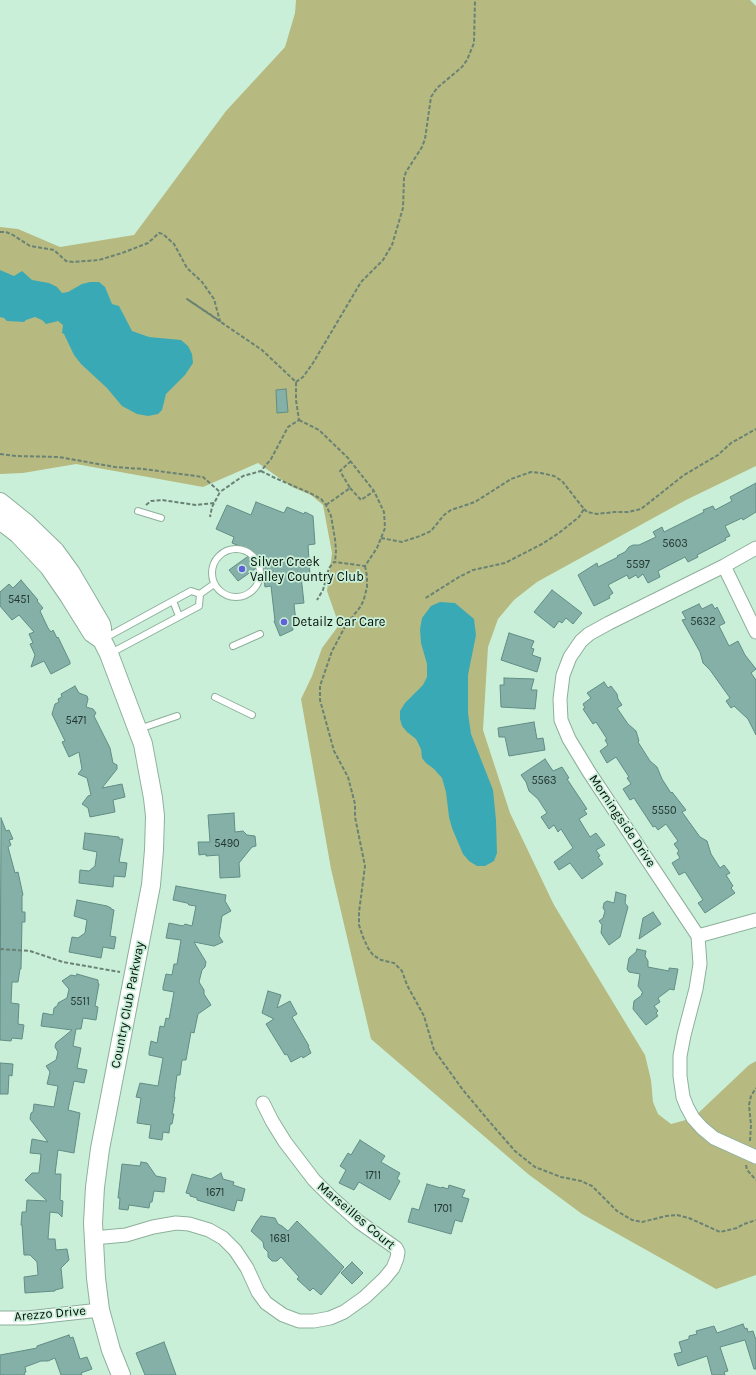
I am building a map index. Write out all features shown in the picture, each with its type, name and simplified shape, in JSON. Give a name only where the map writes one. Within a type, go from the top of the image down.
[{"type":"street","name":"Country Club Parkway","points":[[0,502],[33,539]]},
{"type":"street","name":"Country Club Parkway","points":[[0,520],[33,539],[62,561],[101,624],[106,647],[143,744],[153,798],[153,872],[94,1187],[93,1238],[100,1310],[111,1350],[121,1375]]},
{"type":"street","name":"Morningside Drive","points":[[751,1161],[714,1138],[702,1128],[693,1118],[687,1107],[683,1097],[680,1076],[680,1056],[700,967],[698,936],[566,735],[561,720],[560,692],[562,675],[570,657],[581,641],[589,634],[608,623],[724,566],[756,548]]},
{"type":"street","points":[[724,566],[756,632]]},
{"type":"street","points":[[698,936],[756,920]]},
{"type":"street","name":"Marseilles Court","points":[[93,1238],[126,1234],[153,1227],[176,1224],[190,1224],[209,1230],[222,1238],[235,1250],[247,1268],[258,1292],[266,1303],[283,1315],[299,1321],[314,1321],[330,1318],[344,1312],[365,1297],[384,1279],[392,1268],[397,1258],[398,1252],[396,1248],[359,1222],[318,1184],[285,1142],[263,1103]]},
{"type":"street","name":"Arezzo Drive","points":[[0,1318],[27,1318],[100,1310]]},
{"type":"lane","points":[[140,512],[161,518]]},
{"type":"lane","points":[[229,550],[243,550],[255,559],[260,572],[259,580],[251,592],[237,597],[230,596],[223,594],[214,584],[212,572],[213,564],[217,558],[229,550]]},
{"type":"lane","points":[[106,647],[199,606],[200,594],[214,584]]},
{"type":"lane","points":[[106,647],[173,601],[191,591],[200,594]]},
{"type":"lane","points":[[173,601],[179,616]]},
{"type":"lane","points":[[233,646],[260,634]]},
{"type":"lane","points":[[215,697],[252,715]]},
{"type":"lane","points":[[138,730],[177,716]]},
{"type":"path","points":[[296,382],[303,377],[313,363],[361,282],[383,260],[392,245],[403,208],[404,178],[425,139],[430,98],[437,88],[462,67],[467,60],[474,43],[475,0]]},
{"type":"path","points":[[0,232],[6,232],[13,235],[30,246],[54,250],[66,261],[73,262],[99,260],[122,253],[148,243],[159,233],[163,234],[174,244],[187,268],[202,282],[214,299],[220,321],[187,299],[262,350],[296,382],[296,400],[299,420]]},
{"type":"path","points":[[299,420],[319,430],[351,461],[374,491],[384,512],[384,528],[382,538],[365,566],[367,586],[364,599],[361,606],[346,625],[332,651],[320,686],[320,700],[334,751],[346,773],[355,804],[365,866],[359,912],[359,926],[368,948],[373,955],[381,960],[394,963],[402,971],[407,985],[424,1016],[434,1050],[463,1090],[494,1127],[515,1151],[535,1167],[561,1177],[581,1180],[592,1186],[617,1211],[632,1220],[642,1222],[676,1215],[689,1218],[720,1232],[736,1228],[756,1220]]},
{"type":"path","points":[[261,471],[271,459],[288,427],[299,420]]},
{"type":"path","points":[[382,538],[402,542],[420,536],[430,531],[444,515],[451,510],[475,502],[511,479],[531,472],[554,476],[562,481],[587,512],[597,514],[628,512],[641,509],[684,475],[718,456],[731,443],[756,429]]},
{"type":"path","points":[[0,454],[59,457],[115,467],[203,477],[220,492]]},
{"type":"path","points":[[351,461],[340,471],[350,488],[361,500],[374,491]]},
{"type":"path","points":[[210,517],[214,503],[220,492],[243,476],[261,471],[321,499],[326,505],[331,516],[336,551],[334,562],[329,568],[323,590],[317,600]]},
{"type":"path","points":[[326,505],[350,488]]},
{"type":"path","points":[[140,512],[144,506],[151,501],[156,500],[172,500],[196,505],[214,503]]},
{"type":"path","points":[[424,599],[473,570],[505,563],[542,544],[579,517],[584,509]]},
{"type":"path","points":[[334,562],[365,566]]},
{"type":"path","points":[[0,949],[30,951],[63,962],[122,973]]},
{"type":"path","points":[[750,1143],[751,1125],[749,1105],[751,1096],[756,1088]]},
{"type":"path","points":[[751,1161],[747,1170],[756,1180]]},
{"type":"green space","name":"Silver Creek Valley Country Club","points":[[296,0],[750,0],[756,6],[756,466],[686,500],[537,582],[514,600],[498,619],[488,647],[483,730],[510,813],[554,905],[645,1055],[651,1080],[653,1102],[658,1114],[671,1124],[693,1118],[749,1065],[756,1061],[756,1275],[716,1289],[582,1214],[528,1174],[371,1039],[331,869],[301,699],[312,676],[322,648],[339,625],[327,591],[332,553],[323,505],[311,495],[292,487],[258,463],[203,487],[76,464],[23,473],[0,474],[0,227],[18,229],[60,247],[134,235],[226,111],[285,47],[295,13]]},
{"type":"water","points":[[0,270],[14,276],[22,271],[32,280],[49,283],[57,287],[62,293],[68,292],[82,284],[99,282],[105,287],[112,304],[119,306],[132,331],[149,337],[181,340],[188,346],[192,354],[193,363],[185,375],[166,394],[162,410],[158,414],[148,416],[137,414],[122,406],[107,388],[81,364],[74,355],[64,334],[62,333],[63,325],[58,321],[46,324],[42,320],[35,317],[24,322],[7,321],[0,317]]},
{"type":"water","points":[[440,602],[455,603],[474,619],[476,635],[468,675],[468,713],[471,734],[493,790],[496,820],[497,853],[494,861],[485,866],[477,866],[469,861],[463,854],[452,828],[442,778],[422,758],[421,749],[416,739],[402,726],[400,719],[400,711],[405,703],[423,685],[427,677],[427,664],[421,643],[420,629],[422,618],[431,606]]},
{"type":"building","points":[[286,389],[288,412],[277,413],[276,390]]},
{"type":"building","points":[[756,483],[756,512],[743,520],[742,518],[725,526],[730,536],[725,538],[726,540],[697,555],[698,557],[688,562],[685,557],[658,571],[660,577],[648,583],[643,574],[638,578],[636,575],[629,579],[627,575],[608,585],[613,593],[609,596],[610,598],[594,606],[578,575],[597,563],[598,567],[618,557],[617,556],[625,552],[633,545],[639,545],[656,537],[653,532],[662,527],[664,532],[704,512],[703,510],[713,506],[715,510],[732,501],[730,497]]},
{"type":"building","points":[[256,502],[284,513],[287,507],[313,516],[315,544],[308,545],[310,575],[301,576],[304,603],[294,604],[296,622],[292,622],[293,630],[280,636],[274,621],[271,586],[265,587],[262,564],[238,581],[229,570],[254,552],[232,543],[234,537],[216,529],[227,505],[251,515]]},
{"type":"building","points":[[21,580],[43,608],[40,611],[48,628],[51,632],[53,630],[57,638],[58,637],[70,662],[70,664],[51,674],[44,661],[31,667],[35,655],[30,644],[33,643],[29,634],[34,632],[19,615],[12,620],[0,606],[0,592],[9,584],[13,588]]},
{"type":"building","points":[[552,590],[582,613],[573,624],[566,618],[562,623],[559,621],[554,628],[534,612]]},
{"type":"building","points":[[699,604],[702,609],[712,604],[715,609],[717,607],[725,623],[719,626],[729,646],[738,641],[745,655],[756,669],[751,673],[756,680],[756,735],[748,719],[734,706],[731,708],[726,701],[730,698],[710,670],[703,663],[700,652],[682,620],[686,619],[682,612]]},
{"type":"building","points":[[509,633],[534,641],[531,648],[534,649],[532,655],[541,658],[537,672],[501,660]]},
{"type":"building","points":[[504,678],[534,679],[531,690],[537,690],[535,709],[501,707],[500,685],[504,685]]},
{"type":"building","points":[[604,682],[608,688],[611,686],[617,694],[622,705],[617,708],[628,724],[636,731],[638,742],[650,761],[657,767],[662,779],[671,793],[672,792],[686,810],[682,812],[700,837],[707,841],[711,854],[720,868],[724,865],[730,873],[726,875],[733,886],[731,888],[735,893],[705,913],[698,903],[703,900],[685,872],[679,875],[672,863],[680,858],[677,853],[679,851],[674,844],[678,841],[666,824],[658,830],[655,826],[653,827],[634,798],[630,800],[623,789],[631,784],[627,778],[629,777],[616,757],[607,763],[600,751],[608,745],[605,740],[607,739],[596,722],[593,724],[583,709],[585,708],[583,704],[591,698],[587,693]]},
{"type":"building","points":[[75,686],[79,693],[87,696],[88,699],[86,707],[93,709],[96,713],[94,716],[110,748],[113,763],[117,765],[117,769],[102,788],[122,784],[125,797],[113,800],[115,812],[90,817],[88,808],[82,804],[88,796],[91,795],[87,778],[78,774],[82,769],[79,752],[69,757],[62,742],[65,741],[52,714],[55,704],[59,702],[58,699],[62,697],[61,694]]},
{"type":"building","points":[[534,722],[537,739],[543,738],[545,750],[509,756],[505,737],[499,737],[498,728]]},
{"type":"building","points":[[545,759],[553,771],[562,767],[569,778],[567,779],[587,809],[584,810],[587,814],[579,819],[590,837],[596,833],[605,845],[596,850],[600,856],[598,857],[603,864],[582,879],[570,863],[559,870],[554,862],[573,848],[561,829],[558,832],[554,825],[549,829],[541,817],[547,813],[538,799],[529,791],[526,782],[521,775]]},
{"type":"building","points":[[234,813],[235,832],[243,831],[247,835],[255,836],[256,846],[252,847],[239,863],[240,877],[220,878],[219,855],[199,855],[198,842],[210,842],[208,815]]},
{"type":"building","points":[[1,818],[6,831],[9,830],[13,839],[9,840],[11,845],[8,847],[15,873],[18,872],[23,895],[22,912],[25,912],[25,922],[22,922],[21,969],[18,982],[12,982],[11,1003],[19,1004],[18,1024],[24,1025],[22,1039],[12,1038],[11,1041],[0,1040]]},
{"type":"building","points":[[85,833],[119,837],[119,839],[123,839],[119,862],[127,863],[125,877],[114,876],[113,887],[79,883],[80,870],[89,871],[95,866],[97,852],[83,849]]},
{"type":"building","points":[[176,886],[226,895],[225,901],[231,911],[222,916],[219,936],[223,942],[214,946],[194,942],[206,962],[199,982],[211,1005],[198,1014],[194,1033],[191,1032],[186,1060],[182,1060],[180,1075],[177,1075],[172,1124],[170,1124],[169,1133],[163,1132],[162,1140],[149,1138],[151,1125],[137,1123],[141,1098],[136,1097],[140,1083],[158,1086],[163,1058],[149,1055],[149,1052],[151,1041],[157,1043],[160,1026],[164,1027],[166,1018],[169,1019],[174,992],[163,990],[163,987],[166,974],[172,975],[174,964],[177,964],[181,940],[166,938],[169,923],[192,926],[196,906],[173,900]]},
{"type":"building","points":[[616,892],[626,895],[625,903],[628,907],[620,937],[609,945],[601,933],[602,925],[599,921],[603,918],[605,911],[603,908],[604,903],[607,901],[614,903]]},
{"type":"building","points":[[77,900],[107,906],[114,910],[110,936],[116,937],[114,949],[103,947],[101,958],[69,952],[72,937],[78,938],[85,933],[87,920],[74,916]]},
{"type":"building","points":[[653,912],[661,924],[639,939],[643,918]]},
{"type":"building","points":[[637,949],[646,951],[645,956],[648,961],[648,967],[669,971],[669,968],[678,969],[674,990],[670,989],[658,998],[660,1002],[654,1006],[658,1011],[656,1013],[658,1016],[646,1025],[633,1009],[634,1001],[643,993],[638,986],[640,974],[629,972],[627,969],[629,958],[636,952]]},
{"type":"building","points":[[77,974],[98,980],[99,984],[95,1006],[98,1007],[96,1020],[83,1018],[81,1029],[76,1029],[73,1046],[81,1048],[77,1068],[87,1070],[84,1083],[74,1081],[68,1110],[80,1113],[74,1153],[58,1150],[55,1174],[61,1174],[60,1200],[63,1201],[62,1217],[58,1213],[50,1212],[48,1239],[55,1239],[56,1250],[67,1249],[69,1260],[61,1268],[63,1288],[55,1291],[25,1293],[24,1277],[38,1275],[37,1262],[30,1255],[24,1255],[21,1225],[22,1212],[26,1212],[27,1200],[47,1201],[25,1180],[32,1173],[39,1173],[41,1154],[30,1153],[32,1139],[48,1142],[30,1119],[31,1113],[33,1112],[34,1104],[54,1107],[58,1086],[47,1084],[50,1072],[46,1066],[56,1060],[58,1052],[55,1047],[56,1043],[72,1030],[41,1026],[43,1013],[53,1015],[54,1008],[58,1005],[58,1003],[67,998],[69,989],[62,981],[71,975],[76,976]]},
{"type":"building","points":[[268,991],[281,995],[277,1008],[290,1001],[297,1014],[292,1017],[309,1046],[311,1053],[303,1058],[302,1056],[291,1062],[266,1024],[274,1019],[262,1013]]},
{"type":"building","points":[[0,1063],[13,1064],[12,1076],[9,1075],[8,1094],[0,1094]]},
{"type":"building","points":[[360,1140],[385,1156],[381,1162],[400,1173],[397,1179],[400,1181],[390,1200],[359,1182],[354,1190],[339,1183],[346,1170],[340,1166],[348,1153],[351,1155]]},
{"type":"building","points":[[141,1162],[147,1163],[156,1176],[166,1178],[164,1192],[154,1191],[149,1208],[129,1205],[128,1210],[119,1209],[120,1198],[118,1198],[122,1164],[140,1166]]},
{"type":"building","points":[[221,1173],[223,1179],[234,1182],[233,1185],[245,1189],[242,1201],[237,1200],[234,1211],[197,1200],[197,1198],[186,1193],[192,1174],[211,1179]]},
{"type":"building","points":[[427,1184],[448,1189],[449,1185],[465,1190],[462,1197],[469,1199],[462,1222],[455,1220],[451,1234],[408,1222],[412,1208],[419,1210]]},
{"type":"building","points":[[261,1216],[275,1218],[278,1224],[288,1231],[297,1221],[344,1267],[321,1295],[313,1288],[310,1291],[297,1279],[299,1277],[281,1257],[277,1261],[272,1261],[268,1257],[268,1252],[264,1248],[263,1242],[251,1231]]},
{"type":"building","points":[[352,1262],[363,1273],[352,1284],[341,1273]]},
{"type":"building","points":[[743,1324],[745,1329],[747,1328],[748,1332],[753,1331],[756,1340],[756,1369],[754,1369],[745,1340],[720,1347],[728,1371],[724,1372],[725,1375],[712,1375],[707,1356],[678,1366],[674,1354],[682,1352],[679,1342],[689,1339],[689,1336],[697,1334],[696,1331],[714,1326],[717,1333]]},
{"type":"building","points":[[69,1335],[70,1338],[73,1337],[80,1359],[87,1357],[92,1369],[81,1373],[82,1375],[61,1375],[55,1358],[25,1367],[25,1375],[0,1375],[0,1355],[37,1348],[37,1346]]},
{"type":"building","points":[[164,1342],[176,1375],[145,1375],[136,1353]]},
{"type":"place","name":"Silver Creek Valley Country Club","points":[[242,569]]},
{"type":"place","name":"Detailz Car Care","points":[[284,622]]}]
